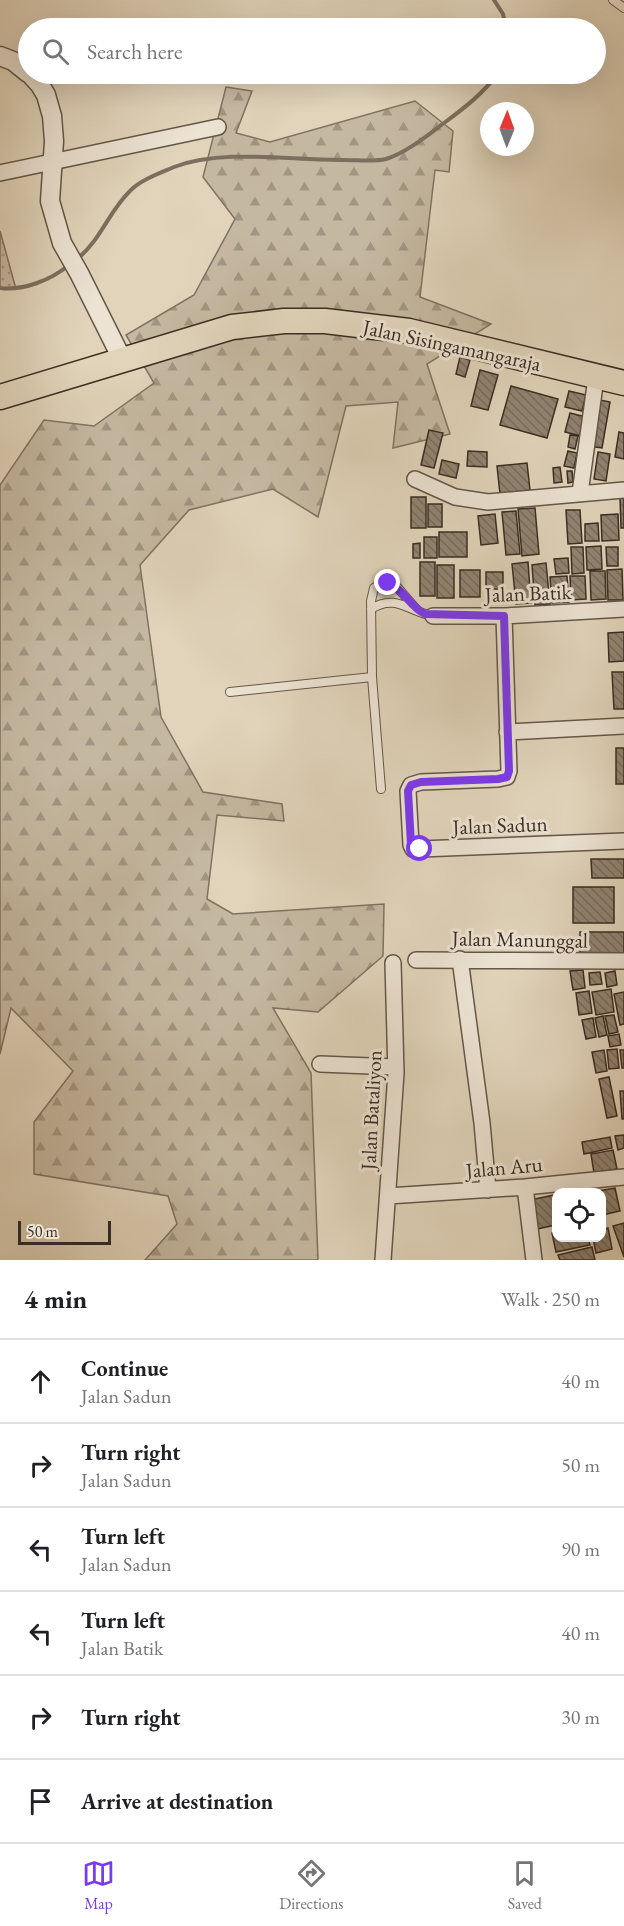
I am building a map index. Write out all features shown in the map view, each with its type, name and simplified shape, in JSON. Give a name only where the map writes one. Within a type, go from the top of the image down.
[{"type":"highway","name":"Jalan Sisingamangaraja","points":[[0,397],[232,327],[284,321],[325,321],[409,332],[624,383]]},
{"type":"street","points":[[0,56],[18,65]]},
{"type":"street","points":[[39,84],[51,107],[54,141],[51,206],[62,243],[122,359]]},
{"type":"street","points":[[0,173],[218,127]]},
{"type":"street","points":[[580,493],[596,378]]},
{"type":"street","points":[[415,479],[455,497],[488,502],[624,489]]},
{"type":"street","name":"Jalan Batik","points":[[433,616],[504,616],[624,609]]},
{"type":"street","name":"Jalan Sadun","points":[[504,616],[509,771],[507,777],[421,782],[411,785],[408,791],[411,845],[414,849],[624,841]]},
{"type":"street","points":[[507,732],[624,726]]},
{"type":"street","points":[[460,959],[480,1101],[488,1190]]},
{"type":"street","name":"Jalan Manunggal","points":[[416,960],[624,961]]},
{"type":"street","name":"Jalan Bataliyon","points":[[383,1260],[396,1067],[393,963]]},
{"type":"street","points":[[320,1064],[396,1067]]},
{"type":"street","name":"Jalan Aru","points":[[388,1196],[488,1190],[624,1177]]},
{"type":"street","points":[[525,1187],[534,1260]]},
{"type":"lane","points":[[613,0],[624,8]]},
{"type":"lane","points":[[381,789],[372,677],[371,594],[378,584],[388,583],[398,588],[417,610]]},
{"type":"lane","points":[[371,609],[388,602],[433,616]]},
{"type":"lane","points":[[230,692],[372,677]]},
{"type":"green space","points":[[226,87],[252,91],[236,133],[270,142],[415,101],[453,131],[449,172],[435,170],[420,297],[491,324],[427,364],[450,434],[393,448],[398,402],[346,406],[318,517],[273,489],[189,510],[140,565],[161,717],[203,792],[282,804],[284,821],[217,815],[207,899],[233,914],[384,904],[383,956],[318,1012],[273,1008],[311,1073],[318,1260],[145,1260],[177,1224],[168,1196],[34,1174],[34,1122],[73,1071],[11,1008],[0,1054],[0,485],[44,420],[94,426],[154,383],[126,335],[194,295],[235,219],[203,177]]},
{"type":"green space","points":[[0,231],[16,289],[0,288]]},
{"type":"building","points":[[460,357],[470,360],[465,377],[456,374]]},
{"type":"building","points":[[480,370],[498,375],[488,410],[471,406]]},
{"type":"building","points":[[511,386],[558,399],[547,438],[500,425]]},
{"type":"building","points":[[569,391],[586,395],[582,411],[565,407]]},
{"type":"building","points":[[595,399],[610,402],[602,448],[588,446]]},
{"type":"building","points":[[570,413],[586,417],[581,436],[565,432]]},
{"type":"building","points":[[429,430],[443,433],[434,468],[421,465]]},
{"type":"building","points":[[619,432],[624,433],[624,459],[615,457]]},
{"type":"building","points":[[570,435],[578,436],[575,449],[568,447]]},
{"type":"building","points":[[468,451],[487,452],[487,467],[467,466]]},
{"type":"building","points":[[568,451],[577,453],[574,468],[564,466]]},
{"type":"building","points":[[598,452],[610,454],[606,481],[594,479]]},
{"type":"building","points":[[442,460],[459,464],[456,478],[439,474]]},
{"type":"building","points":[[527,463],[530,490],[500,494],[497,466]]},
{"type":"building","points":[[560,467],[562,482],[554,483],[553,468]]},
{"type":"building","points":[[567,471],[572,471],[573,482],[568,483]]},
{"type":"building","points":[[411,497],[426,497],[426,528],[411,528]]},
{"type":"building","points":[[620,497],[624,497],[624,528],[621,528]]},
{"type":"building","points":[[428,504],[442,504],[442,527],[428,527]]},
{"type":"building","points":[[535,508],[539,554],[522,556],[518,509]]},
{"type":"building","points":[[566,510],[580,510],[582,543],[568,544]]},
{"type":"building","points":[[516,511],[520,554],[506,555],[502,512]]},
{"type":"building","points":[[495,514],[498,543],[481,545],[478,516]]},
{"type":"building","points":[[618,514],[619,540],[602,541],[601,515]]},
{"type":"building","points":[[598,523],[599,541],[585,541],[585,524]]},
{"type":"building","points":[[439,532],[467,532],[467,557],[439,557]]},
{"type":"building","points":[[424,537],[437,537],[437,558],[424,558]]},
{"type":"building","points":[[420,543],[420,558],[413,558],[413,544]]},
{"type":"building","points":[[601,546],[602,569],[587,570],[586,547]]},
{"type":"building","points":[[571,547],[583,547],[584,573],[572,574]]},
{"type":"building","points":[[606,547],[618,547],[618,566],[607,566]]},
{"type":"building","points":[[568,558],[569,573],[556,574],[554,559]]},
{"type":"building","points":[[420,562],[435,562],[435,596],[420,596]]},
{"type":"building","points":[[528,562],[531,603],[516,604],[512,564]]},
{"type":"building","points":[[546,563],[550,604],[535,605],[532,565]]},
{"type":"building","points":[[437,565],[454,565],[454,598],[437,598]]},
{"type":"building","points":[[622,569],[623,600],[608,600],[607,570]]},
{"type":"building","points":[[460,570],[480,570],[480,597],[460,597]]},
{"type":"building","points":[[590,571],[605,571],[606,599],[591,600]]},
{"type":"building","points":[[486,572],[503,572],[503,589],[486,589]]},
{"type":"building","points":[[567,576],[569,602],[552,603],[550,577]]},
{"type":"building","points":[[570,576],[585,576],[586,599],[571,600]]},
{"type":"building","points":[[624,632],[624,661],[609,662],[608,633]]},
{"type":"building","points":[[612,672],[624,672],[624,709],[614,709]]},
{"type":"building","points":[[616,748],[624,748],[624,784],[616,784]]},
{"type":"building","points":[[591,859],[624,859],[624,878],[592,878]]},
{"type":"building","points":[[573,887],[614,887],[614,923],[573,923]]},
{"type":"building","points":[[580,932],[624,932],[624,958],[580,958]]},
{"type":"building","points":[[583,970],[585,988],[573,990],[570,971]]},
{"type":"building","points":[[615,971],[617,985],[607,987],[605,973]]},
{"type":"building","points":[[600,972],[602,984],[590,985],[589,973]]},
{"type":"building","points":[[611,989],[614,1012],[596,1015],[592,992]]},
{"type":"building","points":[[589,991],[592,1013],[579,1015],[576,993]]},
{"type":"building","points":[[624,992],[624,1024],[620,1025],[614,994]]},
{"type":"building","points":[[614,1015],[618,1032],[609,1034],[605,1016]]},
{"type":"building","points":[[603,1016],[607,1035],[599,1037],[595,1018]]},
{"type":"building","points":[[593,1018],[596,1037],[586,1039],[582,1020]]},
{"type":"building","points":[[619,1034],[621,1045],[610,1047],[608,1036]]},
{"type":"building","points":[[617,1049],[619,1068],[609,1069],[607,1050]]},
{"type":"building","points":[[604,1050],[607,1071],[596,1073],[592,1052]]},
{"type":"building","points":[[620,1050],[624,1050],[624,1068],[622,1068]]},
{"type":"building","points":[[609,1077],[617,1116],[607,1118],[599,1079]]},
{"type":"building","points":[[620,1091],[624,1091],[624,1119],[622,1119]]},
{"type":"building","points":[[624,1135],[624,1148],[618,1150],[615,1136]]},
{"type":"building","points":[[610,1137],[612,1148],[584,1154],[582,1142]]},
{"type":"building","points":[[613,1150],[617,1169],[594,1173],[591,1154]]},
{"type":"building","points":[[615,1188],[620,1211],[606,1214],[606,1190]]},
{"type":"building","points":[[552,1195],[552,1226],[537,1229],[530,1200]]},
{"type":"building","points":[[624,1223],[624,1257],[613,1226]]},
{"type":"building","points":[[608,1228],[612,1249],[596,1253],[594,1242],[606,1242],[606,1229]]},
{"type":"building","points":[[554,1242],[589,1242],[590,1245],[556,1252]]},
{"type":"building","points":[[592,1247],[595,1260],[560,1260],[558,1255]]},
{"type":"waterway","points":[[494,0],[504,18]]},
{"type":"waterway","points":[[77,259],[92,243],[116,207],[130,191],[139,183],[157,174],[194,161],[215,158],[258,157],[366,161],[386,159],[416,143],[458,112],[489,84]]},
{"type":"waterway","points":[[0,288],[27,286],[54,275],[69,265]]},
{"type":"route","points":[[388,583],[398,588],[417,610],[425,614],[504,616],[509,771],[507,777],[421,782],[411,785],[408,791],[411,845],[414,849],[420,849]]}]
